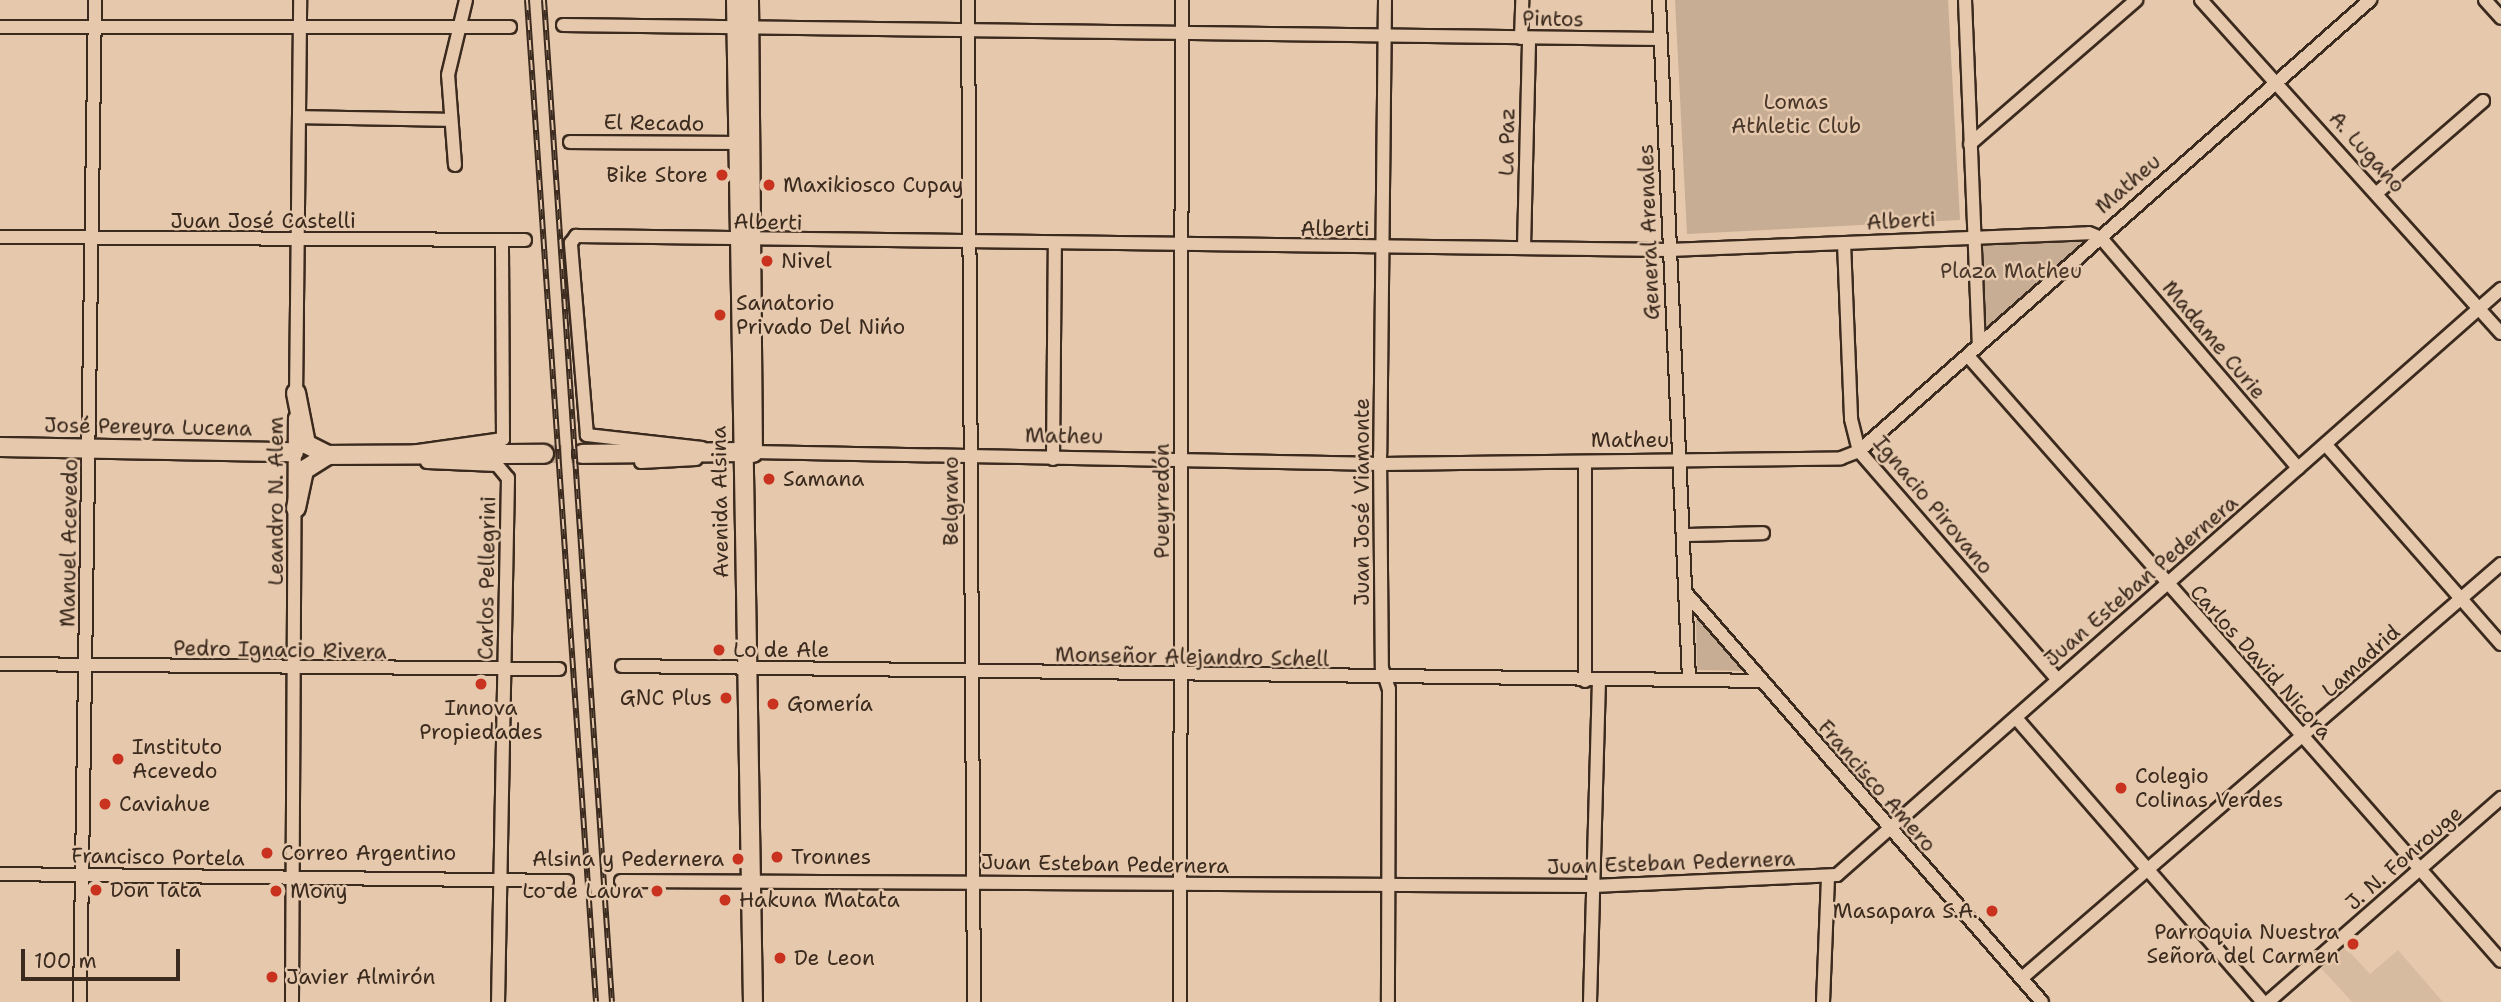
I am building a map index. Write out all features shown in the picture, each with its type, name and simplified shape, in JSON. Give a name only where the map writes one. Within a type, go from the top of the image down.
[{"type":"main road","name":"Avenida Alsina","points":[[736,0],[743,28],[747,452],[756,880],[763,1002]]},
{"type":"main road","name":"Avenida Alsina","points":[[749,0],[743,28],[737,143],[745,241],[740,429],[747,452],[741,472],[752,667]]},
{"type":"main road","points":[[296,393],[306,444],[328,455],[544,454]]},
{"type":"main road","name":"José Pereyra Lucena","points":[[0,447],[294,452]]},
{"type":"main road","name":"Matheu","points":[[587,451],[747,452]]},
{"type":"main road","points":[[296,508],[304,470],[328,455]]},
{"type":"main road","name":"Avenida Alsina","points":[[753,1002],[756,880]]},
{"type":"street","name":"Manuel Acevedo","points":[[80,1002],[95,0]]},
{"type":"street","name":"Leandro N. Alem","points":[[292,1002],[296,508],[294,452],[300,0]]},
{"type":"street","points":[[455,166],[449,67],[466,0]]},
{"type":"street","name":"Belgrano","points":[[968,0],[966,244],[974,1002]]},
{"type":"street","name":"Pueyrredón","points":[[1180,1002],[1182,0]]},
{"type":"street","name":"Juan José Viamonte","points":[[1385,0],[1381,248],[1388,1002]]},
{"type":"street","name":"La Paz","points":[[1522,0],[1525,38],[1524,247]]},
{"type":"street","name":"General Arenales","points":[[1659,0],[1678,463]]},
{"type":"street","points":[[1965,0],[1979,345]]},
{"type":"street","points":[[1970,144],[2136,0]]},
{"type":"street","name":"A. Lugano","points":[[2201,0],[2378,192],[2501,333]]},
{"type":"street","name":"Matheu","points":[[747,452],[1382,464],[1678,463],[1835,459],[1859,451],[2370,0]]},
{"type":"street","points":[[2485,0],[2501,18]]},
{"type":"street","points":[[0,27],[95,31],[300,31],[459,25],[510,27]]},
{"type":"street","name":"Pintos","points":[[563,25],[1182,36],[1660,39]]},
{"type":"street","points":[[2378,192],[2483,101]]},
{"type":"street","points":[[299,117],[452,120]]},
{"type":"street","name":"El Recado","points":[[570,142],[737,143]]},
{"type":"street","name":"Alberti","points":[[587,451],[571,243],[576,236],[1182,247],[1524,247],[1669,250],[1975,237],[2101,238]]},
{"type":"street","name":"Juan José Castelli","points":[[0,237],[298,241],[525,240]]},
{"type":"street","name":"Madame Curie","points":[[2101,238],[2298,468]]},
{"type":"street","points":[[408,454],[427,445],[503,439],[502,240]]},
{"type":"street","name":"Ignacio Pirovano","points":[[1844,243],[1851,419],[1859,451],[2059,680]]},
{"type":"street","points":[[1054,458],[1055,244]]},
{"type":"street","name":"Juan Esteban Pedernera","points":[[621,881],[1389,887],[1594,886],[1828,877],[1843,871],[2501,289]]},
{"type":"street","name":"Carlos David Nicora","points":[[1968,356],[2166,585],[2501,961]]},
{"type":"street","points":[[740,429],[718,452],[741,472]]},
{"type":"street","points":[[2326,445],[2501,644]]},
{"type":"street","name":"Carlos Pellegrini","points":[[408,454],[505,470],[505,670],[498,1002]]},
{"type":"street","points":[[1585,463],[1585,681]]},
{"type":"street","points":[[1678,463],[1689,680]]},
{"type":"street","points":[[1683,535],[1763,533]]},
{"type":"street","name":"Lamadrid","points":[[2022,978],[2303,738],[2501,564]]},
{"type":"street","name":"Francisco Amero","points":[[1686,593],[2042,1002]]},
{"type":"street","name":"Pedro Ignacio Rivera","points":[[0,664],[293,671],[559,669]]},
{"type":"street","name":"Monseñor Alejandro Schell","points":[[622,666],[1385,679],[1761,681]]},
{"type":"street","points":[[1590,1002],[1599,681]]},
{"type":"street","points":[[2016,718],[2147,871],[2266,1002]]},
{"type":"street","name":"J. N. Fonrouge","points":[[2266,1002],[2501,798]]},
{"type":"street","name":"Francisco Portela","points":[[0,874],[567,881]]},
{"type":"street","points":[[1823,1002],[1828,877]]},
{"type":"shaded area","points":[[2345,947],[2370,974],[2398,950],[2443,1002],[2352,1002],[2321,968]]},
{"type":"green space","name":"Lomas Athletic Club","points":[[1675,0],[1948,0],[1960,220],[1687,234]]},
{"type":"green space","name":"Plaza Matheu","points":[[2095,235],[1979,345],[1975,237]]},
{"type":"green space","points":[[1696,619],[1702,619],[1742,671],[1697,670]]},
{"type":"tunnel","points":[[544,454],[582,454]]},
{"type":"railway","points":[[527,0],[596,1002]]},
{"type":"railway","points":[[544,0],[612,1002]]},
{"type":"place","name":"Bike Store","points":[[722,175]]},
{"type":"place","name":"Maxikiosco Cupay","points":[[769,185]]},
{"type":"place","name":"Nivel","points":[[767,261]]},
{"type":"place","name":"Sanatorio Privado Del Nińo","points":[[720,315]]},
{"type":"place","name":"Samana","points":[[769,479]]},
{"type":"place","name":"Lo de Ale","points":[[719,650]]},
{"type":"place","name":"Innova Propiedades","points":[[481,684]]},
{"type":"place","name":"GNC Plus","points":[[726,698]]},
{"type":"place","name":"Gomería","points":[[773,704]]},
{"type":"place","name":"Instituto Acevedo","points":[[118,759]]},
{"type":"place","name":"Colegio Colinas Verdes","points":[[2121,788]]},
{"type":"place","name":"Caviahue","points":[[105,804]]},
{"type":"place","name":"Correo Argentino","points":[[267,853]]},
{"type":"place","name":"Tronnes","points":[[777,857]]},
{"type":"place","name":"Alsina y Pedernera","points":[[738,859]]},
{"type":"place","name":"Don Tata","points":[[96,890]]},
{"type":"place","name":"Mony","points":[[276,891]]},
{"type":"place","name":"Lo de Laura","points":[[657,891]]},
{"type":"place","name":"Hakuna Matata","points":[[725,900]]},
{"type":"place","name":"Masapara S.A.","points":[[1992,911]]},
{"type":"place","name":"Parroquia Nuestra Señora del Carmen","points":[[2353,944]]},
{"type":"place","name":"De Leon","points":[[780,958]]},
{"type":"place","name":"Javier Almirón","points":[[272,977]]}]
